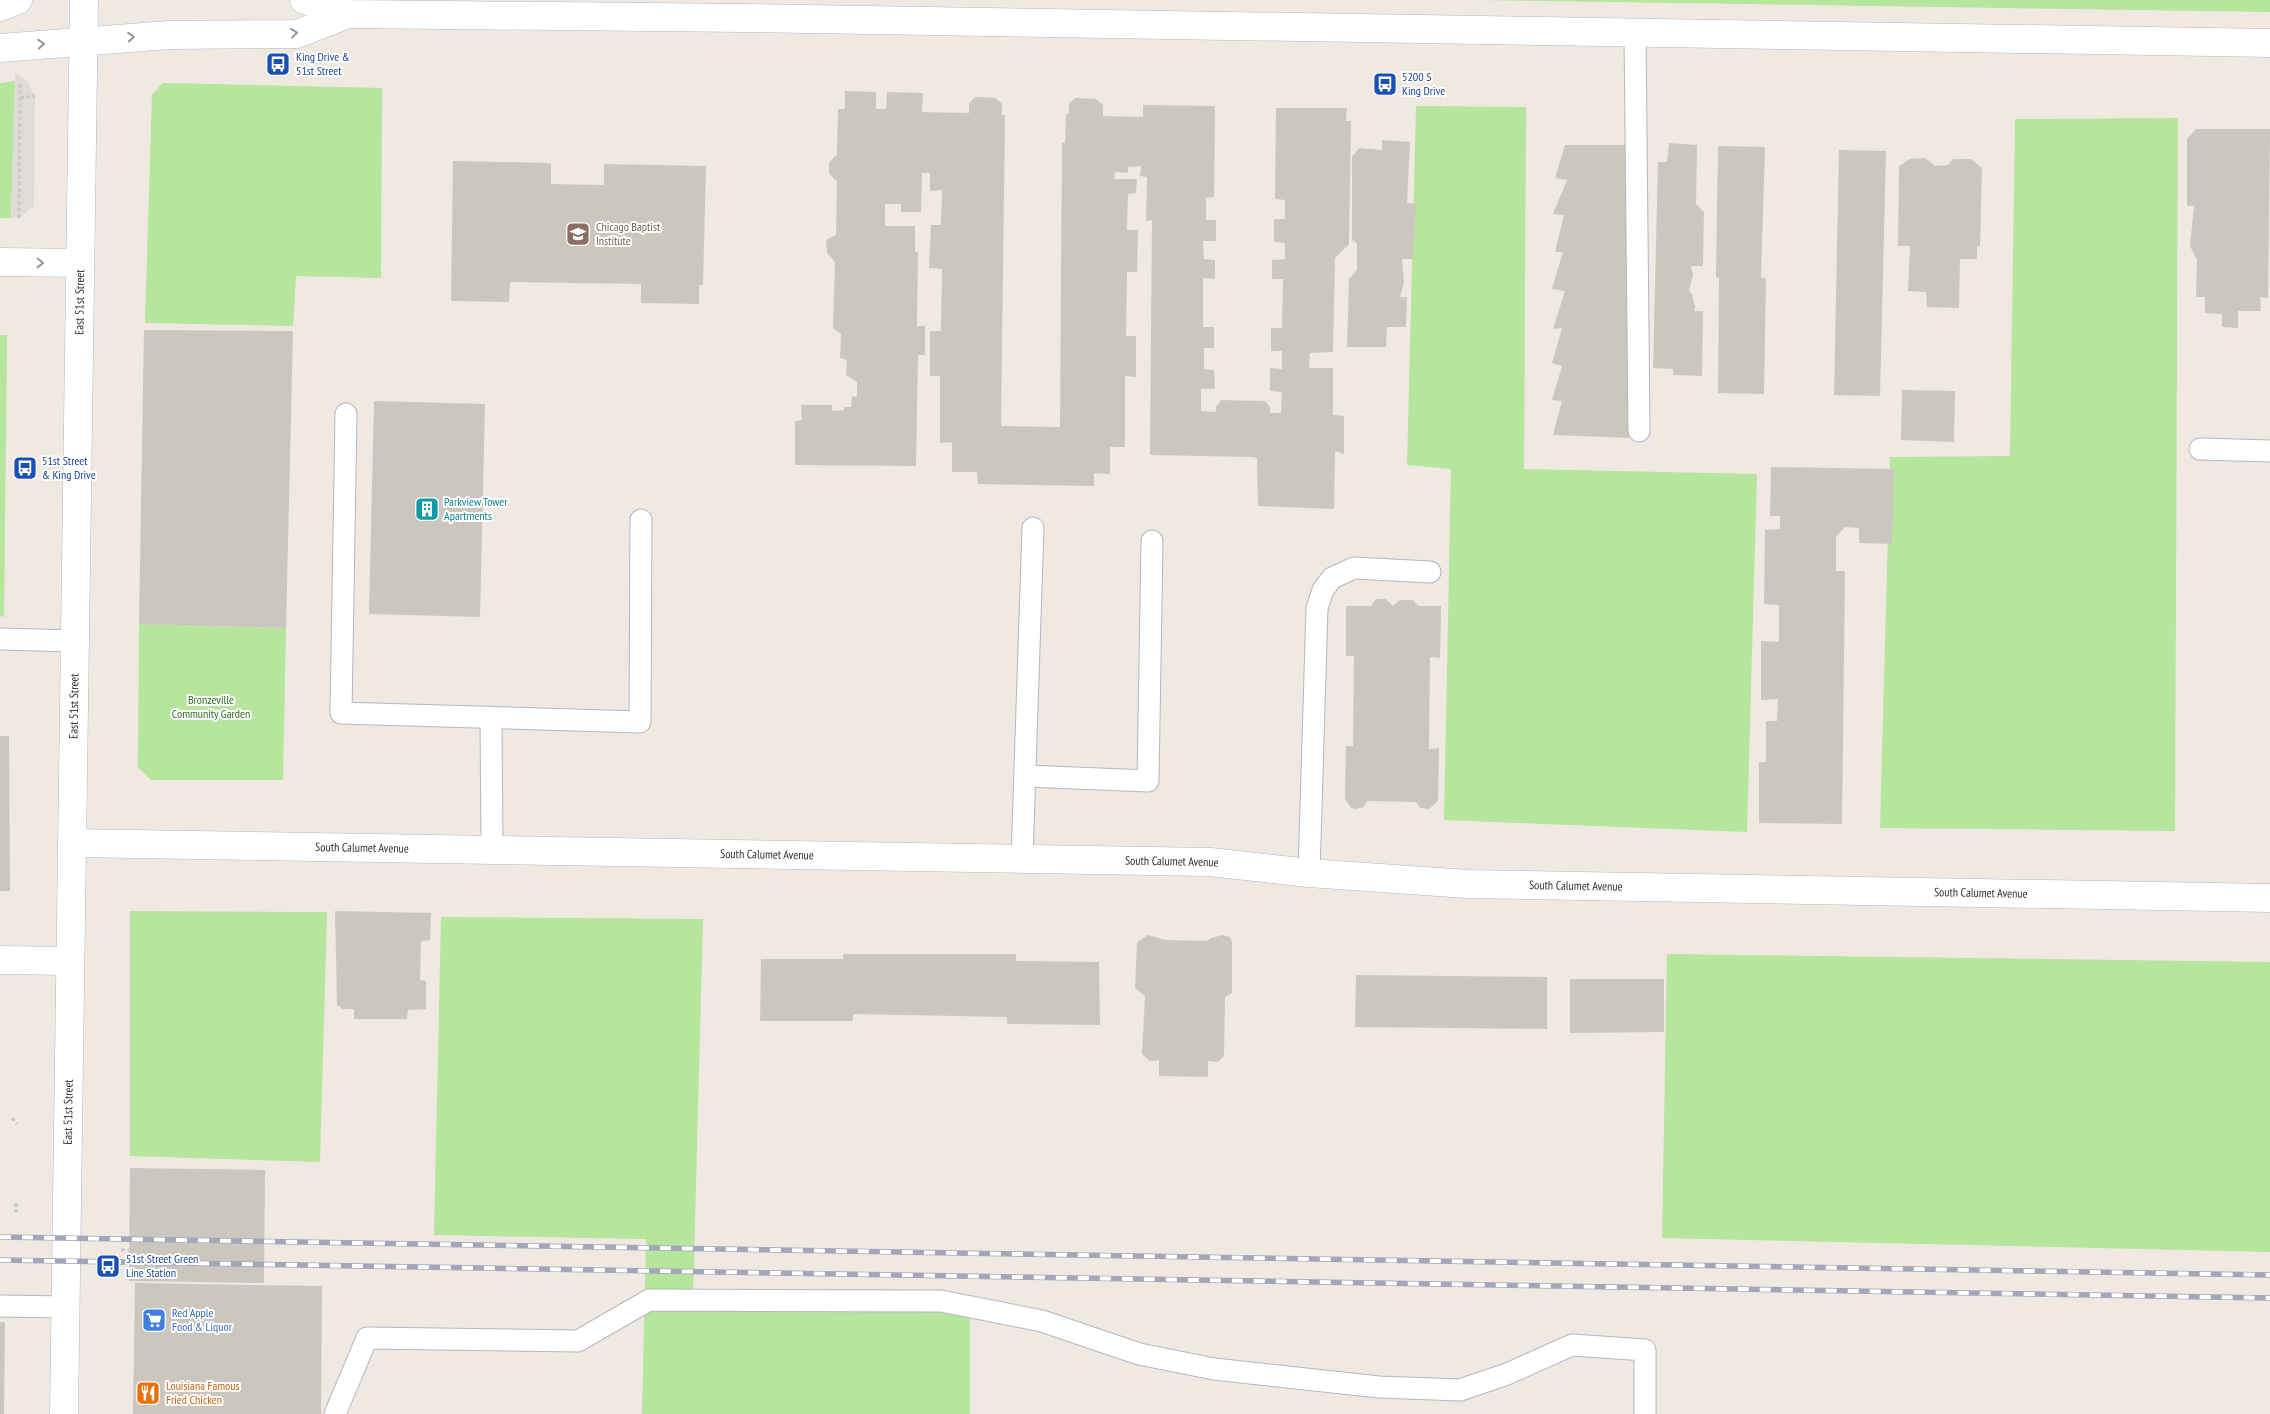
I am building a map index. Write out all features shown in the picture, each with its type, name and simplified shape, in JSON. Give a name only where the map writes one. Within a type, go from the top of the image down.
[{"type":"street","points":[[0,6],[18,0]]},
{"type":"street","name":"East 51st Street","points":[[64,1414],[84,0]]},
{"type":"street","points":[[304,0],[348,14],[754,18],[2270,43]]},
{"type":"street","points":[[0,48],[83,40],[169,35],[297,34],[348,14]]},
{"type":"street","points":[[0,262],[80,263]]},
{"type":"street","name":"South Calumet Avenue","points":[[72,843],[1210,862],[1309,873],[1467,884],[2270,898]]},
{"type":"street","points":[[0,960],[70,961]]},
{"type":"lane","points":[[1635,33],[1639,431]]},
{"type":"lane","points":[[346,414],[341,713],[640,722],[641,520]]},
{"type":"lane","points":[[2200,449],[2270,451]]},
{"type":"lane","points":[[1022,859],[1033,528]]},
{"type":"lane","points":[[1026,776],[1148,781],[1152,541]]},
{"type":"lane","points":[[1309,873],[1317,608],[1323,590],[1332,578],[1354,568],[1430,572]]},
{"type":"lane","points":[[0,639],[75,640]]},
{"type":"lane","points":[[491,717],[492,850]]},
{"type":"lane","points":[[335,1414],[367,1338],[578,1341],[649,1300],[941,1301],[1042,1321],[1139,1354],[1214,1369],[1378,1387],[1460,1390],[1507,1374],[1572,1345],[1646,1350],[1645,1414]]},
{"type":"lane","points":[[0,1306],[66,1307]]},
{"type":"path","points":[[19,218],[20,75]]},
{"type":"path","points":[[20,98],[35,96]]},
{"type":"path","points":[[12,1118],[18,1124]]},
{"type":"path","points":[[16,1203],[16,1212]]},
{"type":"path","points":[[121,1250],[129,1250]]},
{"type":"green space","points":[[1480,0],[2270,0],[2270,12]]},
{"type":"green space","points":[[15,81],[11,218],[0,218],[0,83]]},
{"type":"green space","points":[[163,83],[382,88],[381,278],[296,276],[293,326],[145,323],[152,94]]},
{"type":"green space","points":[[1416,106],[1526,107],[1524,469],[1757,474],[1747,832],[1444,820],[1451,469],[1407,465]]},
{"type":"green space","points":[[2178,118],[2175,831],[1880,828],[1890,457],[2010,456],[2015,119]]},
{"type":"green space","points":[[0,335],[7,335],[4,617],[0,616]]},
{"type":"green space","name":"Bronzeville Community Garden","points":[[139,624],[286,628],[283,780],[151,780],[138,767]]},
{"type":"green space","points":[[130,911],[327,912],[320,1162],[130,1156]]},
{"type":"green space","points":[[441,917],[703,919],[693,1300],[970,1299],[970,1414],[642,1414],[646,1239],[434,1235]]},
{"type":"green space","points":[[1667,954],[2270,962],[2270,1252],[1662,1238]]},
{"type":"shaded area","points":[[15,73],[28,82],[35,96],[34,206],[19,218],[11,218]]},
{"type":"building","points":[[845,91],[876,92],[876,109],[886,109],[887,92],[923,93],[922,112],[969,113],[969,103],[975,97],[995,98],[1002,104],[1002,115],[1005,115],[1001,426],[1060,427],[1062,143],[1065,143],[1066,114],[1069,114],[1069,104],[1075,98],[1096,99],[1103,105],[1103,116],[1143,117],[1143,105],[1215,106],[1214,197],[1206,198],[1206,220],[1216,220],[1216,241],[1203,241],[1204,259],[1215,260],[1215,279],[1203,278],[1203,327],[1214,327],[1214,348],[1204,348],[1204,369],[1214,370],[1215,389],[1201,389],[1201,411],[1216,412],[1216,407],[1221,400],[1265,401],[1270,407],[1270,413],[1281,413],[1282,392],[1270,391],[1270,368],[1282,369],[1282,351],[1271,351],[1271,328],[1282,328],[1283,279],[1272,279],[1272,260],[1285,259],[1285,243],[1274,242],[1274,219],[1285,219],[1285,200],[1275,199],[1276,108],[1347,108],[1346,121],[1351,121],[1349,244],[1335,258],[1333,352],[1310,353],[1309,368],[1333,368],[1333,415],[1344,416],[1344,454],[1335,451],[1334,509],[1258,506],[1257,458],[1150,455],[1152,220],[1146,221],[1147,177],[1140,176],[1141,166],[1128,167],[1128,173],[1115,172],[1114,179],[1137,179],[1136,193],[1128,194],[1127,230],[1138,230],[1137,272],[1127,272],[1126,336],[1136,336],[1136,377],[1125,376],[1125,447],[1110,447],[1110,474],[1094,473],[1094,486],[978,484],[977,472],[952,472],[952,442],[940,443],[940,376],[930,376],[930,331],[941,331],[942,269],[929,268],[931,225],[941,225],[942,190],[930,191],[930,173],[922,173],[921,212],[901,212],[901,204],[885,204],[885,226],[915,226],[915,252],[918,252],[917,326],[925,326],[925,355],[918,355],[916,466],[795,465],[795,421],[802,420],[801,405],[832,405],[832,411],[844,410],[844,407],[851,407],[852,396],[857,397],[857,382],[846,375],[847,360],[840,358],[841,334],[833,328],[835,262],[827,253],[826,240],[836,235],[837,181],[829,174],[829,162],[837,155],[838,109],[845,109]]},
{"type":"building","points":[[2196,129],[2270,129],[2268,298],[2260,297],[2261,311],[2238,311],[2238,328],[2222,327],[2222,314],[2205,313],[2205,297],[2196,297],[2197,260],[2190,246],[2194,206],[2187,206],[2187,139]]},
{"type":"building","points":[[1382,140],[1410,142],[1407,203],[1416,204],[1413,259],[1402,259],[1404,283],[1400,297],[1407,297],[1406,327],[1387,327],[1386,347],[1347,347],[1349,279],[1357,270],[1357,244],[1352,239],[1352,157],[1359,148],[1382,150]]},
{"type":"building","points":[[1669,143],[1697,145],[1696,204],[1704,212],[1703,266],[1691,266],[1693,275],[1689,291],[1692,294],[1694,311],[1703,311],[1702,376],[1673,375],[1673,369],[1653,368],[1658,162],[1667,162]]},
{"type":"building","points":[[1565,145],[1631,145],[1630,438],[1553,435],[1562,401],[1552,400],[1562,366],[1552,363],[1562,328],[1553,329],[1565,291],[1552,289],[1563,252],[1555,252],[1564,215],[1553,214],[1567,180],[1555,178]]},
{"type":"building","points":[[1718,146],[1765,147],[1761,278],[1766,278],[1764,394],[1718,393],[1719,278],[1716,277]]},
{"type":"building","points":[[1839,150],[1886,151],[1880,396],[1834,395]]},
{"type":"building","points":[[1925,158],[1935,166],[1948,165],[1953,159],[1971,159],[1982,168],[1980,247],[1977,246],[1977,259],[1960,259],[1959,308],[1927,307],[1926,292],[1908,291],[1910,246],[1898,246],[1899,166],[1910,159]]},
{"type":"building","name":"Chicago Baptist Institute","points":[[453,161],[551,163],[551,184],[604,185],[604,164],[706,166],[703,285],[699,285],[699,304],[641,303],[641,284],[510,282],[509,302],[451,301]]},
{"type":"building","points":[[144,330],[293,331],[286,628],[139,624]]},
{"type":"building","points":[[1902,390],[1955,391],[1954,442],[1901,440]]},
{"type":"building","name":"Parkview Tower Apartments","points":[[374,401],[485,404],[480,617],[369,614]]},
{"type":"building","points":[[1771,467],[1894,469],[1892,544],[1859,543],[1859,528],[1845,527],[1836,537],[1836,571],[1845,571],[1842,824],[1759,823],[1759,762],[1766,762],[1766,721],[1777,721],[1778,699],[1761,700],[1761,641],[1779,642],[1779,605],[1764,604],[1765,530],[1780,529],[1780,516],[1770,516]]},
{"type":"building","points":[[1376,599],[1386,599],[1393,606],[1400,600],[1413,600],[1418,606],[1441,606],[1440,658],[1430,657],[1429,749],[1439,748],[1438,801],[1429,809],[1420,808],[1416,802],[1367,801],[1364,807],[1355,809],[1351,808],[1345,799],[1346,746],[1353,746],[1354,656],[1346,656],[1346,606],[1371,606]]},
{"type":"building","points":[[0,736],[9,736],[10,891],[0,891]]},
{"type":"building","points":[[335,911],[431,913],[430,940],[421,941],[420,980],[426,981],[426,1009],[408,1010],[407,1019],[354,1019],[354,1009],[343,1009],[337,1005]]},
{"type":"building","points":[[1148,935],[1165,940],[1207,941],[1223,935],[1230,937],[1232,942],[1232,993],[1225,997],[1224,1056],[1218,1062],[1208,1061],[1208,1077],[1159,1076],[1159,1060],[1150,1061],[1142,1054],[1145,996],[1135,988],[1137,942]]},
{"type":"building","points":[[843,954],[1016,954],[1016,961],[1099,962],[1100,1025],[1007,1024],[1007,1017],[853,1014],[853,1021],[760,1021],[761,959],[843,959]]},
{"type":"building","points":[[1356,975],[1547,977],[1547,1029],[1355,1027]]},
{"type":"building","points":[[1570,979],[1664,979],[1664,1032],[1570,1033]]},
{"type":"building","points":[[130,1168],[265,1170],[264,1283],[129,1281]]},
{"type":"building","points":[[135,1283],[322,1286],[321,1414],[133,1414]]},
{"type":"building","points":[[0,1322],[5,1322],[4,1414],[0,1414]]},
{"type":"railway","points":[[0,1237],[2270,1275]]},
{"type":"railway","points":[[0,1260],[2270,1298]]},
{"type":"place","name":"King Drive & 51st Street","points":[[278,64]]},
{"type":"place","name":"5200 S King Drive","points":[[1385,84]]},
{"type":"place","name":"Chicago Baptist Institute","points":[[578,234]]},
{"type":"place","name":"51st Street & King Drive","points":[[25,468]]},
{"type":"place","name":"Parkview Tower Apartments","points":[[427,509]]},
{"type":"place","name":"51st Street Green Line Station","points":[[108,1266]]},
{"type":"place","name":"Red Apple Food & Liquor","points":[[154,1320]]},
{"type":"place","name":"Louisiana Famous Fried Chicken","points":[[148,1393]]}]
